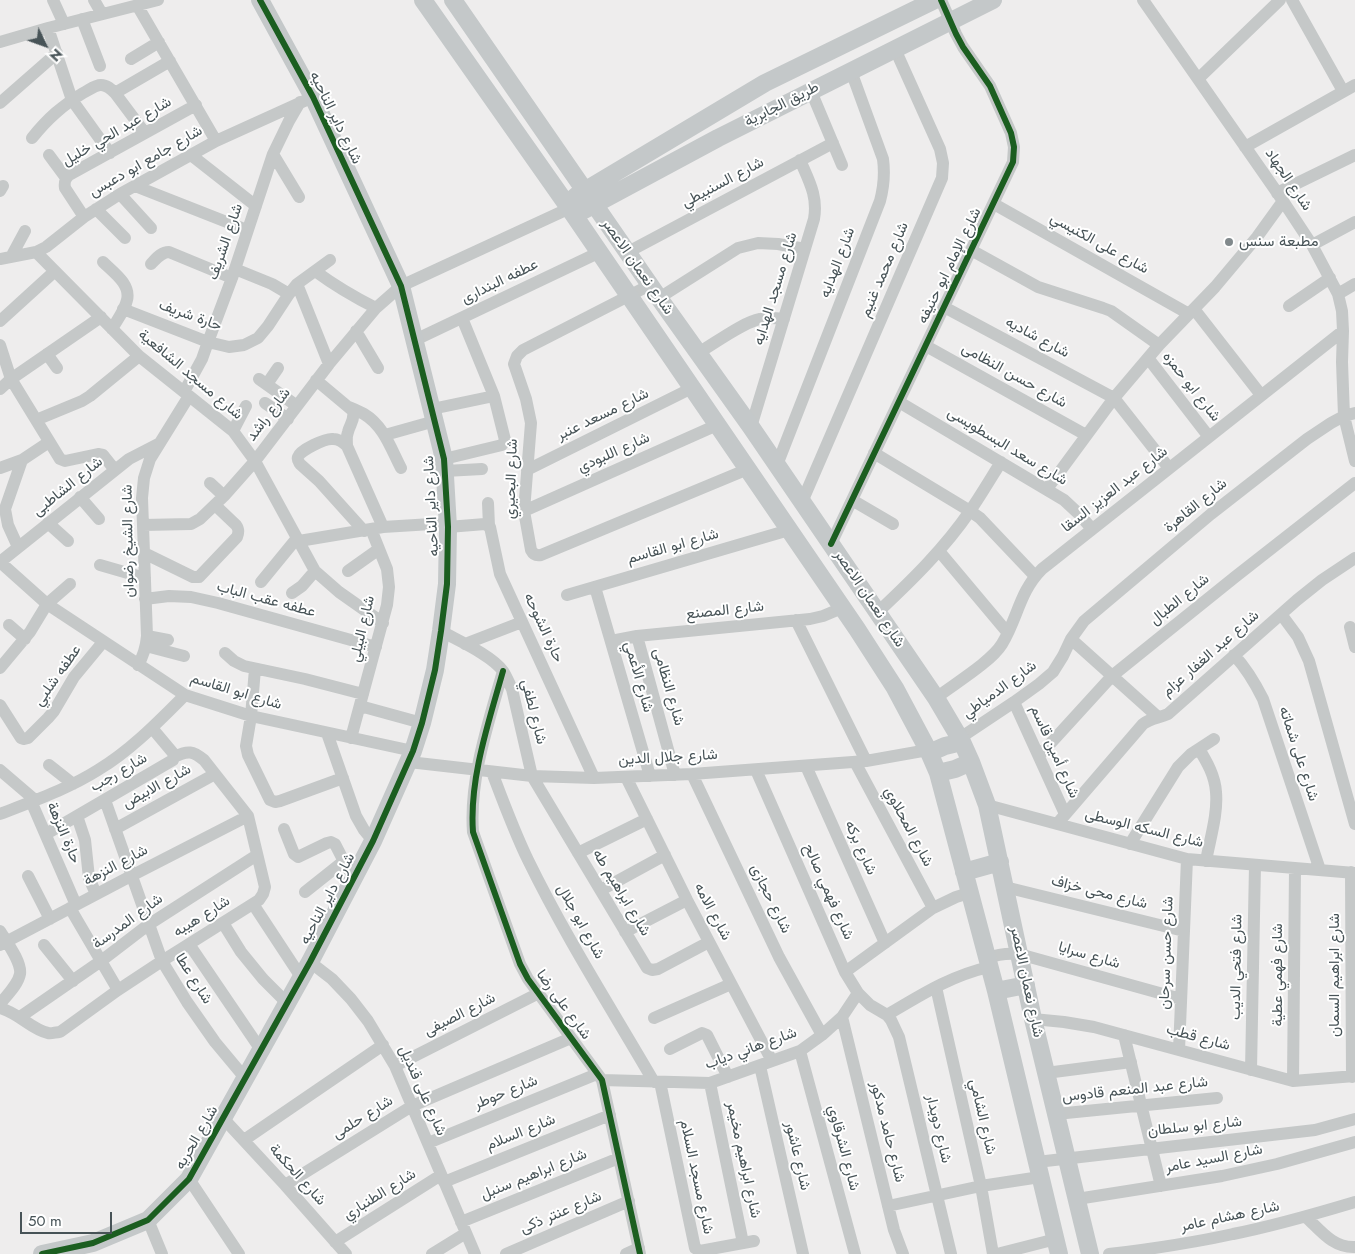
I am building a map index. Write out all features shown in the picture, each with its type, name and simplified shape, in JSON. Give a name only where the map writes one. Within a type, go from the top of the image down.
[{"type":"main road","name":"شارع داير الناحيه","points":[[260,0],[306,99],[401,286],[445,465],[448,525],[447,584],[441,631],[422,723],[411,757],[373,841],[306,969]]},
{"type":"main road","name":"شارع نعمان الاعصر","points":[[423,0],[600,252],[857,629],[895,688],[928,751],[938,773],[996,991],[1057,1247]]},
{"type":"main road","name":"شارع نعمان الاعصر","points":[[453,0],[672,317],[751,427],[936,698],[961,740],[987,806],[1033,1019],[1090,1254]]},
{"type":"main road","name":"طريق الجابرية","points":[[590,198],[765,83],[935,0]]},
{"type":"main road","name":"طريق الجابرية","points":[[570,209],[718,138],[993,0]]},
{"type":"main road","points":[[653,330],[672,317]]},
{"type":"main road","points":[[857,629],[878,612]]},
{"type":"main road","points":[[928,751],[961,740]]},
{"type":"main road","points":[[938,773],[955,769],[971,762]]},
{"type":"main road","points":[[964,872],[1000,862]]},
{"type":"main road","name":"شارع الحريه","points":[[42,1254],[93,1243],[148,1220],[189,1179],[306,969]]},
{"type":"main road","points":[[996,991],[1026,985]]},
{"type":"street","points":[[53,0],[64,24]]},
{"type":"street","points":[[94,0],[102,14]]},
{"type":"street","points":[[0,42],[158,0]]},
{"type":"street","name":"شارع الإمام ابو حنيفه","points":[[831,544],[1013,162],[1014,147],[1011,133],[990,86],[964,47],[942,0]]},
{"type":"street","name":"شارع الجهاد","points":[[1143,0],[1312,245],[1338,294],[1342,311],[1342,362],[1355,461]]},
{"type":"street","points":[[1198,79],[1280,0]]},
{"type":"street","points":[[1245,147],[1349,88],[1292,0]]},
{"type":"street","points":[[137,5],[216,141]]},
{"type":"street","points":[[82,19],[100,66]]},
{"type":"street","points":[[48,28],[72,100],[110,153]]},
{"type":"street","points":[[131,59],[159,42]]},
{"type":"street","name":"شارع محمد غنيم","points":[[802,502],[942,178],[943,163],[940,149],[895,49]]},
{"type":"street","points":[[0,103],[57,53]]},
{"type":"street","points":[[115,93],[170,62]]},
{"type":"street","name":"شارع الهدايه","points":[[777,465],[884,187],[883,159],[851,71]]},
{"type":"street","points":[[32,138],[57,111],[93,87],[101,85],[109,87],[115,93],[145,133]]},
{"type":"street","points":[[811,91],[842,165]]},
{"type":"street","name":"شارع جامع ابو دعبس","points":[[6,258],[36,252],[46,247],[96,208],[120,194],[216,141],[306,99]]},
{"type":"street","name":"شارع الشريف","points":[[186,394],[198,368],[233,274],[273,154],[289,121],[306,99]]},
{"type":"street","name":"شارع عبد الحي خليل","points":[[84,217],[65,188],[64,183],[69,175],[196,106]]},
{"type":"street","name":"شارع السنبيطي","points":[[628,252],[833,143]]},
{"type":"street","points":[[273,154],[299,197]]},
{"type":"street","points":[[191,155],[256,206]]},
{"type":"street","points":[[1047,489],[1114,398],[1159,345],[1215,287],[1237,261],[1280,197],[1355,155]]},
{"type":"street","points":[[49,156],[66,178]]},
{"type":"street","name":"شارع مسجد الهدايه","points":[[751,427],[816,209],[812,189],[800,160]]},
{"type":"street","points":[[135,186],[247,230]]},
{"type":"street","points":[[120,194],[151,228]]},
{"type":"street","name":"شارع على الكنيسي","points":[[994,204],[1191,311]]},
{"type":"street","points":[[96,208],[124,238]]},
{"type":"street","name":"شارع راشد","points":[[143,525],[191,524],[200,519],[220,501],[255,461],[316,380],[356,331],[376,308],[401,286],[570,209]]},
{"type":"street","points":[[1312,245],[1355,222]]},
{"type":"street","points":[[6,258],[25,231]]},
{"type":"street","name":"شارع البحيري","points":[[748,470],[537,556],[531,550],[524,511],[531,423],[526,400],[514,364],[517,356],[523,350],[629,295],[654,291],[738,248],[758,243],[778,244],[805,249]]},
{"type":"street","points":[[972,250],[1038,287],[1111,312],[1159,345]]},
{"type":"street","name":"شارع مسجد الشافعية","points":[[36,252],[139,356],[233,431],[255,461],[315,572],[338,592],[382,623]]},
{"type":"street","points":[[151,264],[161,254],[169,252],[233,274],[293,289],[329,364]]},
{"type":"street","name":"عطفه البندارى","points":[[415,340],[600,252]]},
{"type":"street","name":"حارة شريف","points":[[123,309],[208,342],[229,347],[244,345],[258,338],[293,289],[330,260]]},
{"type":"street","points":[[103,262],[124,283],[127,292],[127,300],[112,329]]},
{"type":"street","points":[[0,321],[55,271]]},
{"type":"street","points":[[315,271],[334,285],[376,308]]},
{"type":"street","points":[[1289,306],[1330,278]]},
{"type":"street","points":[[1338,294],[1355,284]]},
{"type":"street","name":"شارع شاديه","points":[[944,307],[1114,398]]},
{"type":"street","points":[[1191,311],[1261,395]]},
{"type":"street","points":[[219,312],[232,316]]},
{"type":"street","points":[[0,388],[101,317]]},
{"type":"street","points":[[445,465],[499,446],[505,440],[494,396],[462,318]]},
{"type":"street","points":[[698,353],[748,323],[759,319],[784,319]]},
{"type":"street","points":[[356,331],[378,368]]},
{"type":"street","name":"شارع عبد العزيز السقا","points":[[936,698],[997,651],[1003,642],[1028,586],[1042,568],[1343,331]]},
{"type":"street","points":[[0,345],[11,379],[60,459],[65,461],[98,454],[103,455],[115,470]]},
{"type":"street","name":"شارع حسن النظامى","points":[[926,346],[1086,435]]},
{"type":"street","points":[[47,354],[57,368]]},
{"type":"street","points":[[1342,362],[1355,355]]},
{"type":"street","points":[[36,420],[82,401],[139,356]]},
{"type":"street","name":"شارع ابو حمزه","points":[[1148,358],[1210,436]]},
{"type":"street","points":[[278,368],[263,382],[297,406]]},
{"type":"street","points":[[316,380],[353,411],[354,416],[346,438],[347,446]]},
{"type":"street","name":"شارع مسعد عنبر","points":[[527,470],[692,388]]},
{"type":"street","name":"شارع الشيخ رضوان","points":[[138,665],[143,656],[146,641],[142,498],[144,478],[150,460],[186,394]]},
{"type":"street","points":[[385,435],[434,415],[494,396]]},
{"type":"street","points":[[1114,398],[1169,468]]},
{"type":"street","name":"شارع سعد البسطويسى","points":[[899,402],[1064,500],[1092,529]]},
{"type":"street","points":[[265,403],[288,418]]},
{"type":"street","points":[[233,431],[246,406]]},
{"type":"street","points":[[349,407],[375,423],[385,435],[401,468]]},
{"type":"street","name":"شارع القاهرة","points":[[1070,639],[1076,629],[1088,617],[1211,514],[1318,430],[1350,415]]},
{"type":"street","name":"شارع اللبودي","points":[[524,511],[717,425]]},
{"type":"street","points":[[347,446],[337,439],[331,438],[301,452],[298,458],[300,464],[373,529]]},
{"type":"street","points":[[0,467],[22,460],[49,442]]},
{"type":"street","name":"شارع الشاطبى","points":[[0,562],[129,459],[160,443]]},
{"type":"street","name":"شارع البيلي","points":[[347,446],[386,569],[389,587],[387,605],[351,738]]},
{"type":"street","points":[[874,453],[970,510],[990,526],[1034,576]]},
{"type":"street","points":[[18,547],[8,525],[5,509],[22,460]]},
{"type":"street","points":[[878,612],[939,551],[970,510],[1000,462]]},
{"type":"street","points":[[445,465],[482,469]]},
{"type":"street","points":[[144,553],[193,577],[199,577],[237,537],[239,533],[238,528],[210,482]]},
{"type":"street","name":"شارع الطبال","points":[[1039,756],[1112,676],[1355,483]]},
{"type":"street","points":[[80,497],[99,519]]},
{"type":"street","points":[[852,500],[893,524]]},
{"type":"street","name":"حارة الشوحه","points":[[488,503],[489,526],[500,574],[594,778]]},
{"type":"street","points":[[48,523],[68,540]]},
{"type":"street","points":[[261,582],[298,540],[373,529],[485,524],[489,526]]},
{"type":"street","name":"شارع ابو القاسم","points":[[567,595],[789,530]]},
{"type":"street","points":[[348,571],[379,549]]},
{"type":"street","points":[[939,551],[1007,632]]},
{"type":"street","name":"شارع عبد الغفار عزام","points":[[1061,819],[1143,724],[1172,711],[1281,614],[1322,580],[1355,558]]},
{"type":"street","name":"شارع ابو القاسم","points":[[0,562],[47,604],[185,695],[251,716],[351,738],[411,757]]},
{"type":"street","points":[[100,565],[144,578]]},
{"type":"street","points":[[292,593],[302,586],[315,572]]},
{"type":"street","points":[[0,668],[25,639],[47,604],[70,584]]},
{"type":"street","name":"شارع الأعمي","points":[[595,587],[650,776]]},
{"type":"street","name":"عطفه عقب الباب","points":[[145,599],[169,596],[191,597],[376,648]]},
{"type":"street","name":"شارع المصنع","points":[[610,641],[637,636],[796,620],[823,616],[842,608]]},
{"type":"street","points":[[1281,614],[1298,637],[1309,661],[1355,824]]},
{"type":"street","name":"شارع المحلاوي","points":[[796,620],[860,761],[933,908]]},
{"type":"street","points":[[465,644],[522,622]]},
{"type":"street","points":[[9,625],[25,639]]},
{"type":"street","points":[[1350,627],[1355,647]]},
{"type":"street","name":"شارع لطفي","points":[[441,631],[495,663],[503,671],[512,689],[532,776]]},
{"type":"street","name":"شارع النظامى","points":[[637,636],[675,775]]},
{"type":"street","points":[[1070,639],[1158,717]]},
{"type":"street","name":"شارع الدمياطي","points":[[961,740],[1053,672],[1063,656],[1070,639]]},
{"type":"street","points":[[146,641],[168,640]]},
{"type":"street","points":[[146,641],[184,656]]},
{"type":"street","name":"عطفه شلبي","points":[[0,705],[21,738],[28,738],[54,711],[74,677],[103,642]]},
{"type":"street","points":[[225,653],[244,666],[305,679],[422,723]]},
{"type":"street","name":"شارع على شماته","points":[[1234,655],[1256,683],[1263,699],[1320,870]]},
{"type":"street","points":[[255,669],[246,746],[248,755],[270,800],[280,801],[343,778]]},
{"type":"street","name":"شارع على رضا","points":[[503,671],[477,770],[472,819],[473,832],[520,964],[528,979],[599,1077],[610,1115],[640,1251]]},
{"type":"street","points":[[0,814],[72,784],[98,770],[152,728],[185,695]]},
{"type":"street","name":"شارع أمين قاسم","points":[[1014,702],[1039,756],[1061,819]]},
{"type":"street","name":"شارع رجب","points":[[46,834],[173,760],[173,753],[152,728]]},
{"type":"street","points":[[327,733],[356,816],[373,841]]},
{"type":"street","points":[[1130,844],[1178,767],[1191,754],[1214,739]]},
{"type":"street","points":[[1199,749],[1212,774],[1216,791],[1216,808],[1206,861]]},
{"type":"street","name":"شارع جلال الدين","points":[[411,757],[492,772],[532,776],[594,778],[675,775],[806,766],[860,761],[928,751]]},
{"type":"street","name":"شارع هيبه","points":[[0,1008],[9,1010],[37,1029],[48,1033],[60,1032],[118,990],[259,900],[265,887],[248,816],[204,760],[196,753],[185,752],[174,757]]},
{"type":"street","points":[[49,765],[72,784]]},
{"type":"street","name":"شارع بركه","points":[[806,766],[885,943]]},
{"type":"street","points":[[0,770],[33,801]]},
{"type":"street","name":"شارع فهمي صالح","points":[[756,770],[845,972],[858,993],[870,1005],[886,1015]]},
{"type":"street","name":"شارع ابو جلال","points":[[492,772],[516,832],[550,903],[657,1082]]},
{"type":"street","name":"شارع الابيض","points":[[115,829],[215,774]]},
{"type":"street","name":"شارع حجازى","points":[[692,774],[779,957],[822,1035]]},
{"type":"street","name":"شارع ابراهيم طه","points":[[532,776],[648,968],[652,970],[709,942]]},
{"type":"street","name":"شارع الامه","points":[[626,777],[731,984],[766,1064]]},
{"type":"street","name":"شارع عطا","points":[[105,800],[162,961],[209,1034],[246,1078]]},
{"type":"street","name":"حارة النزهة","points":[[33,801],[73,907],[101,962],[118,990]]},
{"type":"street","name":"شارع السكه الوسطى","points":[[987,806],[1061,819],[1130,844],[1187,859],[1353,873]]},
{"type":"street","points":[[77,816],[85,840],[89,878],[96,894]]},
{"type":"street","name":"شارع النزهة","points":[[2,939],[50,919],[248,816]]},
{"type":"street","points":[[578,853],[646,819]]},
{"type":"street","points":[[284,829],[296,856],[331,842],[335,844],[353,879]]},
{"type":"street","name":"شارع المدرسة","points":[[20,1017],[101,962],[148,925],[257,855]]},
{"type":"street","points":[[600,890],[665,855]]},
{"type":"street","name":"شارع حسن سرحان","points":[[1179,1050],[1187,859]]},
{"type":"street","points":[[305,892],[344,861]]},
{"type":"street","name":"شارع فتحي الديب","points":[[1251,1070],[1254,865]]},
{"type":"street","name":"شارع فهمي عطية","points":[[1293,1081],[1295,868]]},
{"type":"street","name":"شارع ابراهيم السمان","points":[[1353,873],[1354,1076]]},
{"type":"street","points":[[28,876],[50,919]]},
{"type":"street","name":"شارع محى خزاف","points":[[1005,886],[1184,932]]},
{"type":"street","points":[[845,972],[933,908],[969,893]]},
{"type":"street","points":[[625,932],[687,900]]},
{"type":"street","name":"شارع على قنديل","points":[[253,904],[306,969],[332,980],[368,1021],[395,1066],[475,1254]]},
{"type":"street","points":[[223,923],[241,952],[263,979],[287,1003]]},
{"type":"street","points":[[0,1004],[20,975],[20,967],[2,939]]},
{"type":"street","points":[[189,944],[261,1050]]},
{"type":"street","points":[[44,945],[73,981]]},
{"type":"street","name":"شارع سرايا","points":[[886,1015],[998,955],[1008,953],[1019,954],[1181,999]]},
{"type":"street","points":[[654,1018],[731,984]]},
{"type":"street","name":"شارع الشامي","points":[[936,987],[981,1186],[993,1254]]},
{"type":"street","name":"شارع الصيفى","points":[[395,1066],[539,993]]},
{"type":"street","name":"شارع هاني دياب","points":[[599,1077],[657,1082],[710,1083],[800,1051],[842,1017],[858,993]]},
{"type":"street","name":"شارع دويدار","points":[[886,1015],[891,1020],[899,1038],[951,1254]]},
{"type":"street","name":"شارع حامد مدكور","points":[[842,1017],[894,1230],[903,1254]]},
{"type":"street","name":"شارع قطب","points":[[1033,1019],[1094,1027],[1293,1081],[1354,1076]]},
{"type":"street","points":[[670,1049],[698,1035],[707,1035],[728,1077]]},
{"type":"street","points":[[1124,1035],[1161,1186]]},
{"type":"street","name":"شارع حلمى","points":[[285,1185],[412,1106],[571,1038]]},
{"type":"street","points":[[244,1140],[383,1045]]},
{"type":"street","name":"شارع الشرقاوي","points":[[800,1051],[855,1254]]},
{"type":"street","points":[[1046,1073],[1131,1062]]},
{"type":"street","name":"شارع عاشور","points":[[766,1064],[803,1254]]},
{"type":"street","name":"شارع حوطر","points":[[428,1143],[599,1077]]},
{"type":"street","name":"شارع مسجد السلام","points":[[657,1082],[695,1248],[700,1251],[724,1250],[748,1242]]},
{"type":"street","name":"شارع ابراهيم مخيمر","points":[[710,1083],[748,1242]]},
{"type":"street","name":"شارع عبد المنعم قادوس","points":[[1056,1114],[1217,1098]]},
{"type":"street","name":"شارع السلام","points":[[443,1178],[610,1115]]},
{"type":"street","name":"شارع الحكمة","points":[[223,1118],[346,1254]]},
{"type":"street","name":"شارع ابو سلطان","points":[[888,1206],[981,1186],[1067,1158],[1315,1130],[1355,1119]]},
{"type":"street","name":"شارع السيد عامر","points":[[1077,1199],[1222,1176],[1277,1164],[1355,1142]]},
{"type":"street","name":"شارع ابراهيم سنبل","points":[[434,1253],[464,1228],[619,1158]]},
{"type":"street","name":"شارع الطنباري","points":[[335,1242],[443,1178]]},
{"type":"street","points":[[189,1179],[239,1254]]},
{"type":"street","name":"شارع عنتر ذكى","points":[[506,1254],[629,1201]]},
{"type":"street","name":"شارع هشام عامر","points":[[1109,1254],[1163,1247],[1235,1234],[1306,1217],[1355,1202]]},
{"type":"street","points":[[1306,1217],[1337,1244],[1355,1247]]},
{"type":"street","points":[[148,1220],[162,1254]]},
{"type":"street","points":[[997,1254],[1057,1247]]},
{"type":"street","points":[[626,1254],[640,1251]]},
{"type":"cycle path","points":[[42,1254],[93,1243],[148,1220],[189,1179],[310,962],[373,841],[413,751],[435,670],[447,584],[448,527],[444,459],[401,286],[313,97],[260,0]]},
{"type":"cycle path","points":[[831,544],[1013,162],[1014,147],[1011,133],[990,86],[963,47],[941,0]]},
{"type":"cycle path","points":[[503,671],[486,730],[477,771],[474,792],[473,832],[520,964],[528,979],[602,1080],[640,1254]]},
{"type":"place","name":"مطبعة سنس","points":[[1229,242]]}]
